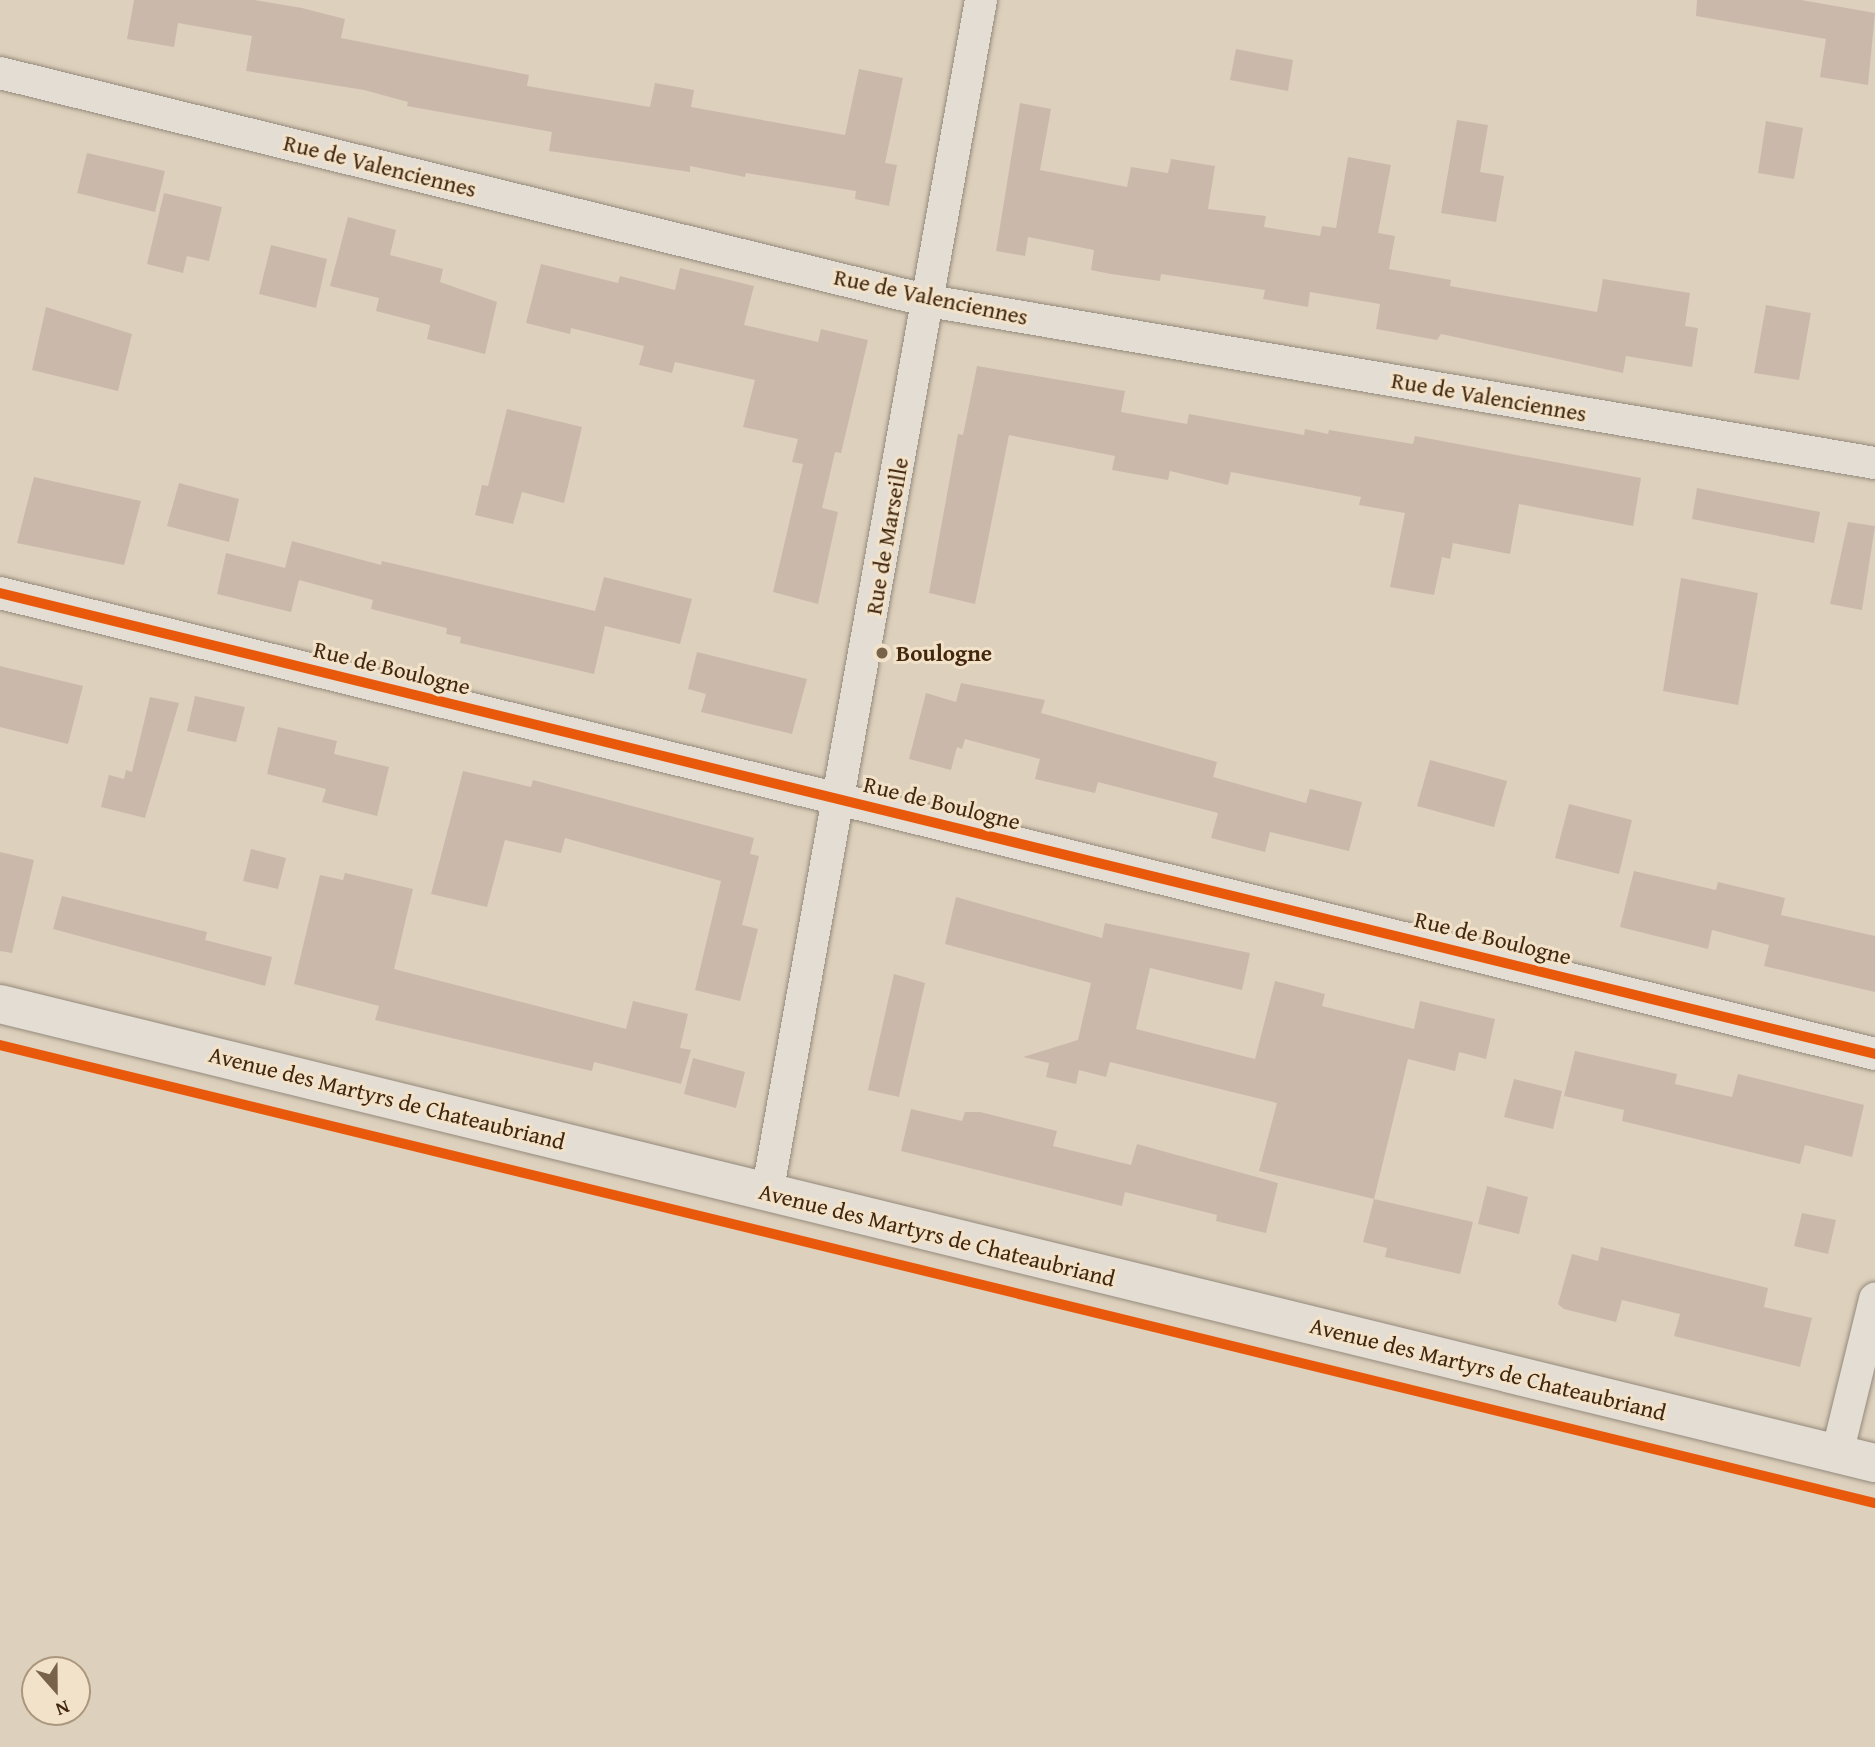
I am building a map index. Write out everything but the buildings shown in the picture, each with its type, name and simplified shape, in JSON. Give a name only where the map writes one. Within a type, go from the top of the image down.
[{"type":"street","name":"Rue de Marseille","points":[[767,1194],[840,800],[981,0]]},
{"type":"street","name":"Rue de Valenciennes","points":[[0,73],[929,300],[1875,463]]},
{"type":"street","name":"Rue de Boulogne","points":[[0,593],[1875,1054]]},
{"type":"street","name":"Avenue des Martyrs de Chateaubriand","points":[[0,1004],[767,1194],[1875,1463]]},
{"type":"street","points":[[1838,1454],[1875,1299]]},
{"type":"cycle path","points":[[0,593],[1875,1054]]},
{"type":"cycle path","points":[[0,1045],[1875,1503]]},
{"type":"place","name":"Boulogne","points":[[882,653]]}]
